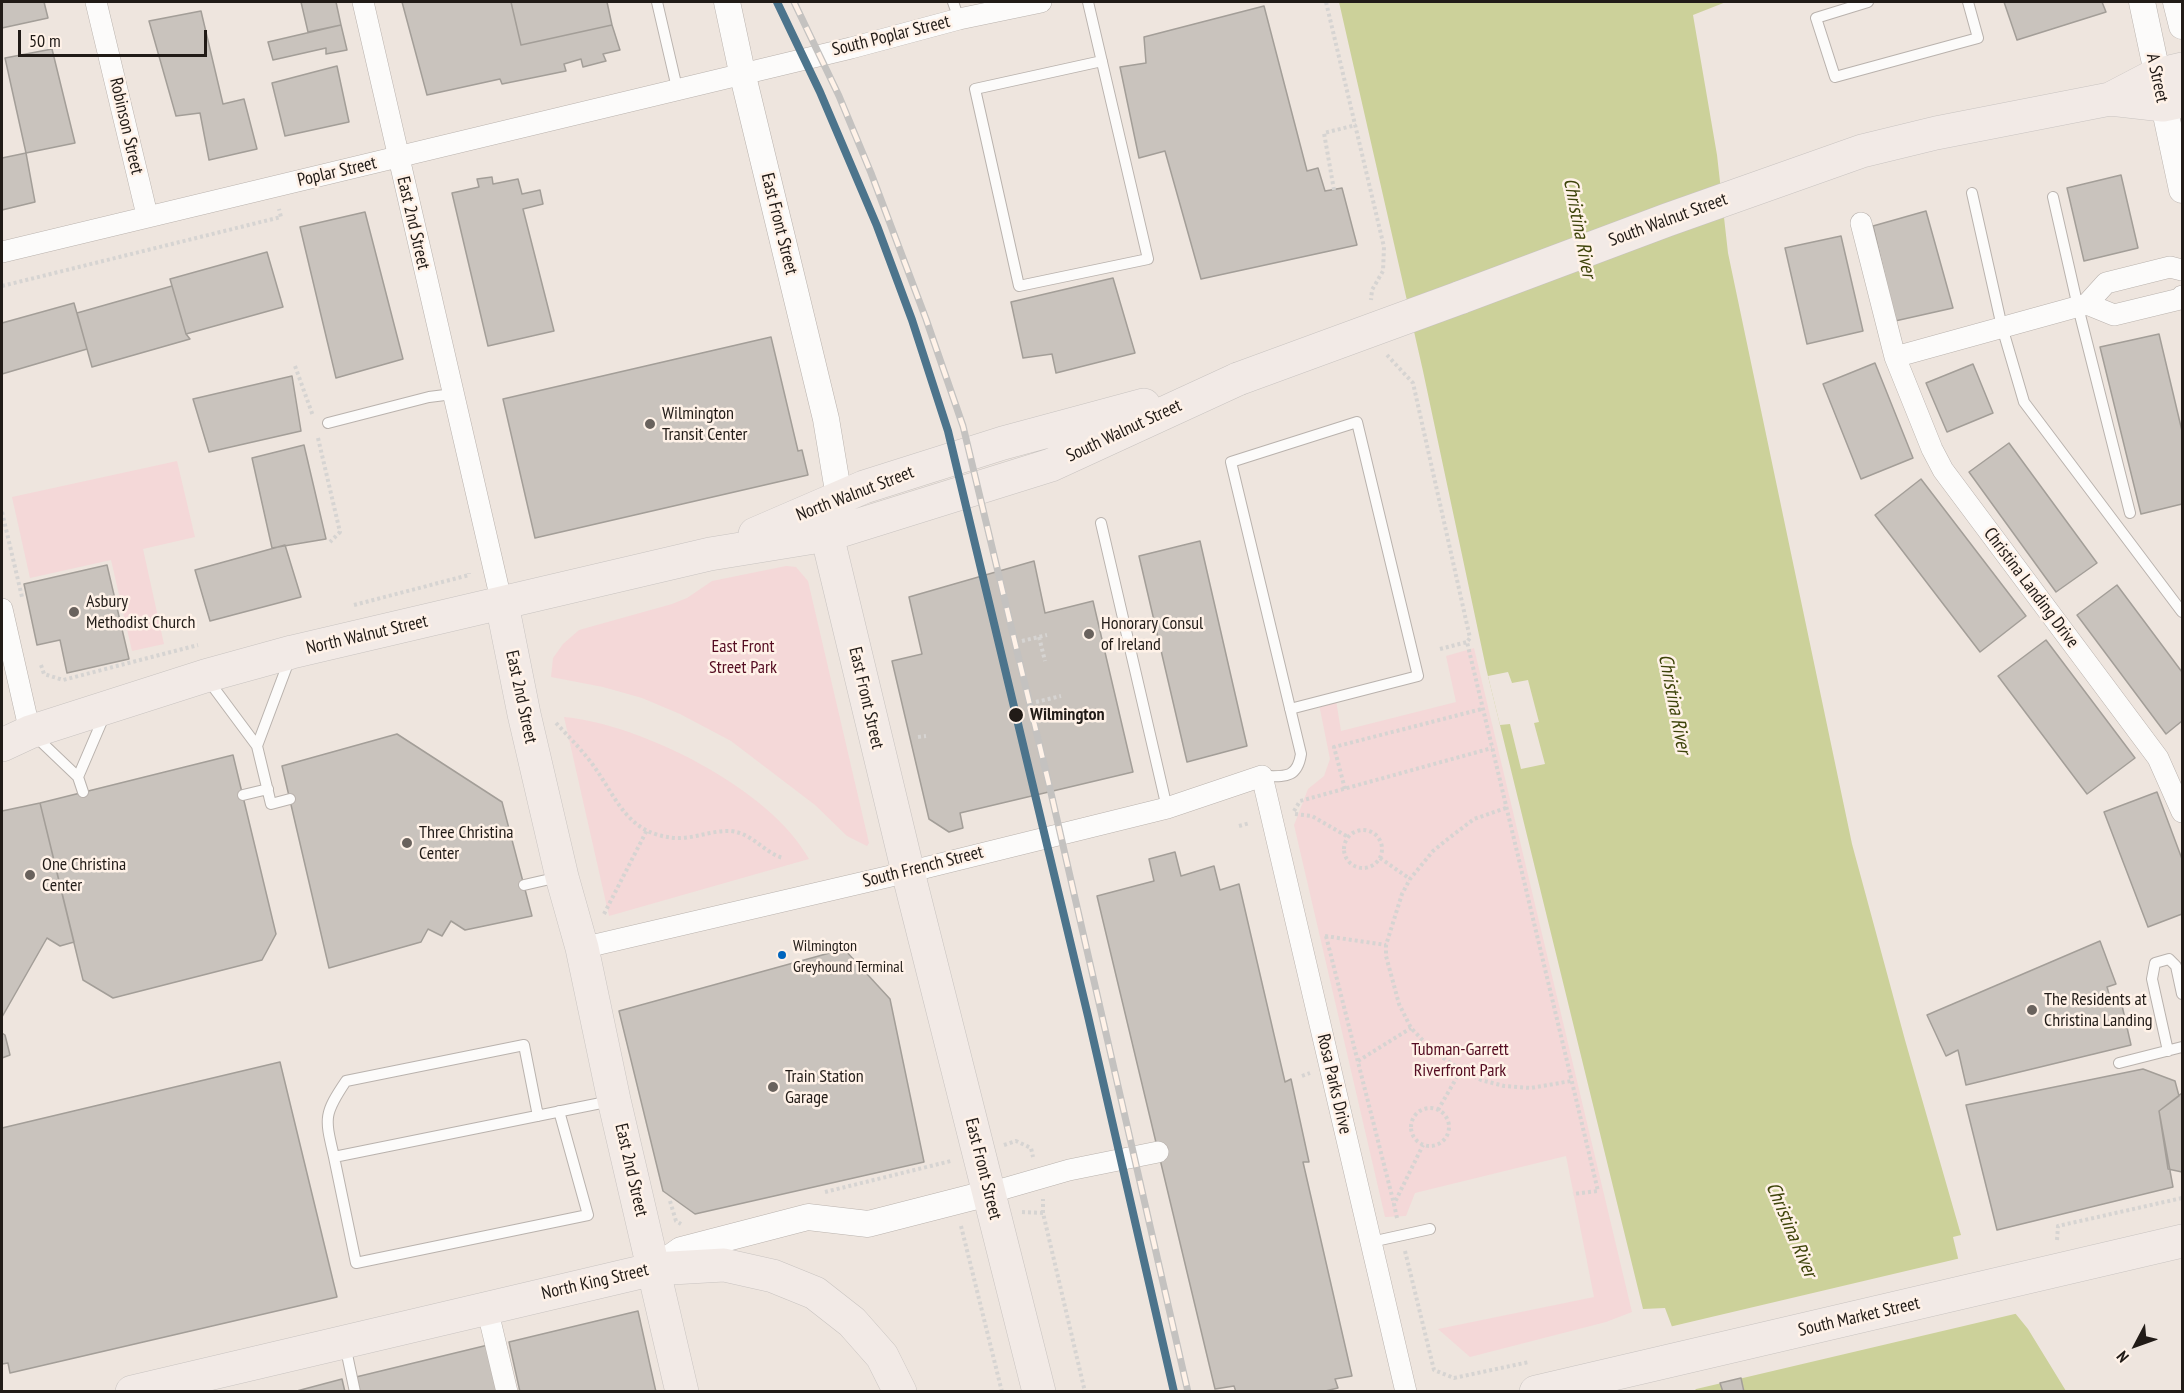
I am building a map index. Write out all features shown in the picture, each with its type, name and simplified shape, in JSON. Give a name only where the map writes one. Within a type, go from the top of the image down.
[{"type":"main road","name":"South Walnut Street","points":[[1008,478],[1051,465],[1238,379],[1862,151],[1936,133],[2171,87]]},
{"type":"main road","name":"South Walnut Street","points":[[1003,444],[1238,379]]},
{"type":"main road","name":"North Walnut Street","points":[[710,554],[871,484],[1003,444]]},
{"type":"main road","name":"North Walnut Street","points":[[11,737],[205,676],[292,652],[710,554],[827,535],[1008,478]]},
{"type":"main road","name":"East Front Street","points":[[827,535],[908,872],[1039,1392]]},
{"type":"main road","name":"East 2nd Street","points":[[502,604],[524,714],[562,877],[582,948],[614,1100],[682,1392]]},
{"type":"main road","name":"South Market Street","points":[[1536,1392],[1653,1366],[2060,1255],[2182,1241]]},
{"type":"main road","points":[[654,1269],[724,1265],[772,1276],[815,1293],[852,1322],[882,1356],[900,1392]]},
{"type":"main road","name":"North King Street","points":[[132,1392],[184,1385],[345,1341],[654,1269]]},
{"type":"street","name":"Robinson Street","points":[[96,2],[147,215]]},
{"type":"street","name":"East 2nd Street","points":[[363,2],[502,604]]},
{"type":"street","name":"East Front Street","points":[[727,2],[823,408],[838,497],[827,535]]},
{"type":"street","name":"South Poplar Street","points":[[742,72],[850,48],[956,10],[1041,2]]},
{"type":"street","name":"A Street","points":[[2142,2],[2171,87],[2182,190]]},
{"type":"street","points":[[2176,2],[2182,26]]},
{"type":"street","name":"Poplar Street","points":[[2,252],[147,215],[399,158],[742,72]]},
{"type":"street","name":"Christina Landing Drive","points":[[1861,223],[1895,357],[1932,449],[1951,483],[2158,758],[2182,812]]},
{"type":"street","points":[[1895,357],[2082,306],[2106,283],[2170,267],[2182,270]]},
{"type":"street","points":[[2082,306],[2114,315],[2180,299],[2182,296]]},
{"type":"street","points":[[2,609],[11,737]]},
{"type":"street","name":"South French Street","points":[[582,948],[908,872],[949,860],[1167,808],[1262,776]]},
{"type":"street","name":"Rosa Parks Drive","points":[[1262,776],[1406,1392]]},
{"type":"street","name":"North King Street","points":[[654,1269],[681,1250],[808,1217],[868,1224],[1040,1178],[1158,1152]]},
{"type":"street","points":[[487,1308],[507,1392]]},
{"type":"lane","points":[[657,2],[677,88]]},
{"type":"lane","points":[[1088,2],[1102,61],[1148,259],[1018,286],[975,89],[1102,61]]},
{"type":"lane","points":[[1868,2],[1816,18],[1835,77],[1978,38],[1968,2]]},
{"type":"lane","points":[[1971,194],[2002,327],[2024,402],[2182,612]]},
{"type":"lane","points":[[2053,197],[2082,306],[2130,513]]},
{"type":"lane","points":[[328,423],[429,397],[453,394]]},
{"type":"lane","points":[[1262,776],[1287,776],[1299,765],[1301,754],[1290,709],[1231,462],[1356,422],[1418,676],[1290,709]]},
{"type":"lane","points":[[1101,523],[1167,808]]},
{"type":"lane","points":[[257,746],[292,652]]},
{"type":"lane","points":[[205,676],[257,746],[271,804],[290,799]]},
{"type":"lane","points":[[78,777],[108,708]]},
{"type":"lane","points":[[11,737],[78,777],[83,792]]},
{"type":"lane","points":[[243,795],[268,789]]},
{"type":"lane","points":[[524,885],[562,877]]},
{"type":"lane","points":[[2168,1051],[2152,979],[2155,963],[2169,959],[2176,966],[2182,994]]},
{"type":"lane","points":[[538,1116],[524,1045],[346,1081],[332,1102],[326,1123],[356,1263],[588,1215],[559,1111]]},
{"type":"lane","points":[[2119,1063],[2182,1047]]},
{"type":"lane","points":[[334,1158],[614,1100]]},
{"type":"lane","points":[[1371,1242],[1430,1229]]},
{"type":"lane","points":[[345,1341],[355,1392]]},
{"type":"path","points":[[1334,190],[1324,133],[1356,125]]},
{"type":"path","points":[[2,286],[281,217],[278,206]]},
{"type":"path","points":[[295,366],[314,420]]},
{"type":"path","points":[[316,430],[340,532],[330,542]]},
{"type":"path","points":[[1022,641],[1047,635]]},
{"type":"path","points":[[1040,637],[1045,661]]},
{"type":"path","points":[[1440,649],[1467,642],[1598,1191],[1573,1194]]},
{"type":"path","points":[[1036,702],[1061,696]]},
{"type":"path","points":[[1345,789],[1334,747],[1482,709]]},
{"type":"path","points":[[1040,718],[1065,712]]},
{"type":"path","points":[[524,714],[547,715],[554,720],[592,765],[619,807],[628,817],[647,830],[675,838],[731,831],[748,836],[783,858]]},
{"type":"path","points":[[918,737],[926,736]]},
{"type":"path","points":[[1300,801],[1492,748]]},
{"type":"path","points":[[1506,808],[1474,819],[1433,851],[1410,879],[1402,894],[1386,945],[1386,956],[1399,1004],[1411,1028],[1433,1051],[1461,1070],[1481,1080],[1504,1086],[1531,1088],[1571,1081]]},
{"type":"path","points":[[1291,814],[1312,816],[1348,837]]},
{"type":"path","points":[[604,914],[647,830]]},
{"type":"path","points":[[1362,830],[1373,833],[1381,844],[1380,858],[1369,867],[1358,867],[1352,864],[1344,851],[1348,837],[1362,830]]},
{"type":"path","points":[[1380,858],[1410,879]]},
{"type":"path","points":[[1386,945],[1325,936],[1434,1370]]},
{"type":"path","points":[[1358,1061],[1411,1028]]},
{"type":"path","points":[[1438,1110],[1461,1070]]},
{"type":"path","points":[[1432,1108],[1438,1110],[1447,1119],[1446,1138],[1436,1145],[1423,1145],[1413,1136],[1412,1123],[1419,1112],[1432,1108]]},
{"type":"path","points":[[823,1192],[979,1153],[1016,1141],[1031,1148],[1044,1197],[1043,1213]]},
{"type":"path","points":[[1394,1204],[1423,1145]]},
{"type":"path","points":[[2060,1255],[2058,1226],[2182,1198]]},
{"type":"path","points":[[670,1201],[676,1221],[684,1226]]},
{"type":"green space","points":[[177,461],[195,537],[143,549],[164,644],[132,651],[111,560],[30,578],[12,497]]},
{"type":"green space","name":"East Front Street Park","points":[[786,566],[796,567],[808,581],[869,843],[867,846],[847,836],[815,805],[731,741],[680,714],[642,698],[603,687],[551,677],[553,658],[563,644],[579,630],[672,604],[687,598],[712,581]]},
{"type":"green space","name":"Tubman-Garrett Riverfront Park","points":[[1474,648],[1632,1312],[1606,1322],[1470,1357],[1438,1329],[1594,1297],[1566,1156],[1415,1193],[1406,1216],[1385,1217],[1294,825],[1308,789],[1324,776],[1330,759],[1319,704],[1336,700],[1341,731],[1456,702],[1446,656]]},
{"type":"green space","points":[[564,717],[595,722],[629,732],[701,764],[766,808],[791,833],[809,859],[609,916]]},
{"type":"water","name":"Christina River","points":[[1339,2],[1726,2],[1693,15],[1717,155],[1728,253],[1852,844],[1961,1235],[1953,1237],[1973,1321],[2015,1313],[2028,1329],[2066,1391],[1696,1391],[1665,1308],[1643,1309],[1486,668],[1423,371]]},
{"type":"pier","points":[[1508,672],[1512,683],[1528,680],[1539,722],[1534,723],[1545,764],[1521,769],[1510,724],[1500,725],[1488,676]]},
{"type":"pier","points":[[1961,1258],[1975,1317],[2015,1310],[2019,1313],[1692,1390],[1669,1327]]},
{"type":"building","points":[[2,2],[44,2],[48,18],[2,28]]},
{"type":"building","points":[[301,2],[336,2],[341,25],[308,32]]},
{"type":"building","points":[[402,2],[511,2],[521,45],[612,25],[620,50],[603,54],[606,61],[583,67],[581,59],[564,64],[566,71],[502,84],[500,79],[427,95]]},
{"type":"building","points":[[511,2],[607,2],[612,25],[521,45]]},
{"type":"building","points":[[2004,2],[2102,2],[2106,12],[2017,40]]},
{"type":"building","points":[[1264,6],[1307,171],[1318,168],[1325,191],[1342,188],[1357,245],[1201,279],[1165,151],[1139,158],[1120,67],[1146,63],[1144,37]]},
{"type":"building","points":[[201,11],[223,104],[244,99],[257,149],[209,160],[200,113],[176,116],[149,21]]},
{"type":"building","points":[[341,25],[347,50],[326,54],[326,48],[273,60],[268,42]]},
{"type":"building","points":[[52,49],[75,143],[26,153],[5,58]]},
{"type":"building","points":[[337,66],[349,122],[285,136],[272,83]]},
{"type":"building","points":[[26,153],[35,202],[2,210],[2,158]]},
{"type":"building","points":[[2121,175],[2138,248],[2084,261],[2067,188]]},
{"type":"building","points":[[492,177],[493,184],[518,179],[522,194],[540,190],[543,204],[523,209],[554,331],[488,346],[452,193],[479,187],[477,179]]},
{"type":"building","points":[[1926,211],[1953,308],[1895,321],[1873,226]]},
{"type":"building","points":[[365,212],[403,359],[336,378],[300,227]]},
{"type":"building","points":[[1841,236],[1863,331],[1807,344],[1785,248]]},
{"type":"building","points":[[267,252],[283,307],[186,334],[170,279]]},
{"type":"building","points":[[1113,278],[1135,353],[1056,373],[1052,354],[1023,358],[1011,302]]},
{"type":"building","points":[[172,286],[186,334],[190,339],[92,367],[77,313]]},
{"type":"building","points":[[74,303],[87,349],[2,374],[2,323]]},
{"type":"building","points":[[2159,334],[2182,431],[2182,504],[2141,514],[2100,347]]},
{"type":"building","name":"Wilmington Transit Center","points":[[771,337],[798,451],[802,450],[808,475],[535,538],[503,399]]},
{"type":"building","points":[[1875,363],[1913,458],[1861,479],[1823,384]]},
{"type":"building","points":[[1973,364],[1993,413],[1947,432],[1926,383]]},
{"type":"building","points":[[292,376],[301,431],[209,452],[193,399]]},
{"type":"building","points":[[2009,443],[2097,563],[2056,592],[1969,472]]},
{"type":"building","points":[[304,445],[326,539],[272,548],[252,458]]},
{"type":"building","points":[[1921,479],[2026,616],[1980,652],[1875,515]]},
{"type":"building","points":[[1200,541],[1247,746],[1187,762],[1139,556]]},
{"type":"building","points":[[285,545],[301,597],[210,621],[195,570]]},
{"type":"building","points":[[1034,561],[1045,613],[1093,601],[1133,772],[960,813],[963,828],[949,832],[929,819],[892,661],[922,654],[909,597]]},
{"type":"building","name":"Asbury Methodist Church","points":[[107,565],[129,659],[67,673],[60,640],[37,645],[24,584]]},
{"type":"building","points":[[2117,585],[2182,672],[2182,721],[2166,734],[2077,615]]},
{"type":"building","points":[[2046,640],[2135,758],[2087,794],[1998,676]]},
{"type":"building","name":"Three Christina Center","points":[[397,734],[502,802],[532,916],[465,930],[451,921],[442,936],[428,929],[421,942],[329,968],[282,766]]},
{"type":"building","points":[[233,755],[276,934],[262,960],[113,998],[83,980],[40,803]]},
{"type":"building","points":[[2157,792],[2182,859],[2182,914],[2148,927],[2104,812]]},
{"type":"building","name":"One Christina Center","points":[[40,803],[74,942],[60,946],[47,938],[2,1017],[2,811]]},
{"type":"building","points":[[1175,852],[1181,876],[1214,866],[1220,890],[1239,884],[1285,1082],[1291,1079],[1309,1162],[1303,1162],[1352,1376],[1335,1379],[1338,1388],[1321,1392],[1236,1392],[1234,1386],[1215,1389],[1097,896],[1154,881],[1149,859]]},
{"type":"building","name":"The Residents at Christina Landing","points":[[2100,941],[2116,984],[2107,987],[2112,1004],[2121,1001],[2131,1045],[1966,1085],[1958,1050],[1946,1056],[1927,1015]]},
{"type":"building","name":"Train Station Garage","points":[[844,949],[890,999],[924,1162],[695,1214],[663,1191],[619,1011]]},
{"type":"building","points":[[2,1033],[5,1035],[10,1055],[2,1058]]},
{"type":"building","points":[[280,1062],[337,1297],[10,1373],[8,1363],[2,1364],[2,1128]]},
{"type":"building","points":[[2143,1069],[2175,1081],[2179,1096],[2159,1111],[2173,1187],[1997,1230],[1966,1105]]},
{"type":"building","points":[[2182,1093],[2182,1172],[2168,1169],[2159,1111]]},
{"type":"building","points":[[638,1311],[656,1392],[520,1392],[509,1342]]},
{"type":"building","points":[[488,1345],[499,1390],[491,1392],[360,1392],[356,1377]]},
{"type":"building","points":[[1741,1378],[1744,1392],[1723,1392],[1720,1383]]},
{"type":"building","points":[[342,1379],[345,1392],[293,1392]]},
{"type":"railway","points":[[794,2],[839,96],[871,173],[963,426],[1051,793],[1188,1392]]},
{"type":"transit line","points":[[777,2],[820,92],[877,226],[912,320],[948,431],[1088,1016],[1174,1392]]},
{"type":"place","name":"Wilmington Transit Center","points":[[650,424]]},
{"type":"place","name":"Asbury Methodist Church","points":[[74,612]]},
{"type":"place","name":"Honorary Consul of Ireland","points":[[1089,634]]},
{"type":"place","name":"Wilmington","points":[[1016,715]]},
{"type":"place","name":"Three Christina Center","points":[[407,843]]},
{"type":"place","name":"One Christina Center","points":[[30,875]]},
{"type":"place","name":"Wilmington Greyhound Terminal","points":[[782,955]]},
{"type":"place","name":"The Residents at Christina Landing","points":[[2032,1010]]},
{"type":"place","name":"Train Station Garage","points":[[773,1087]]}]
